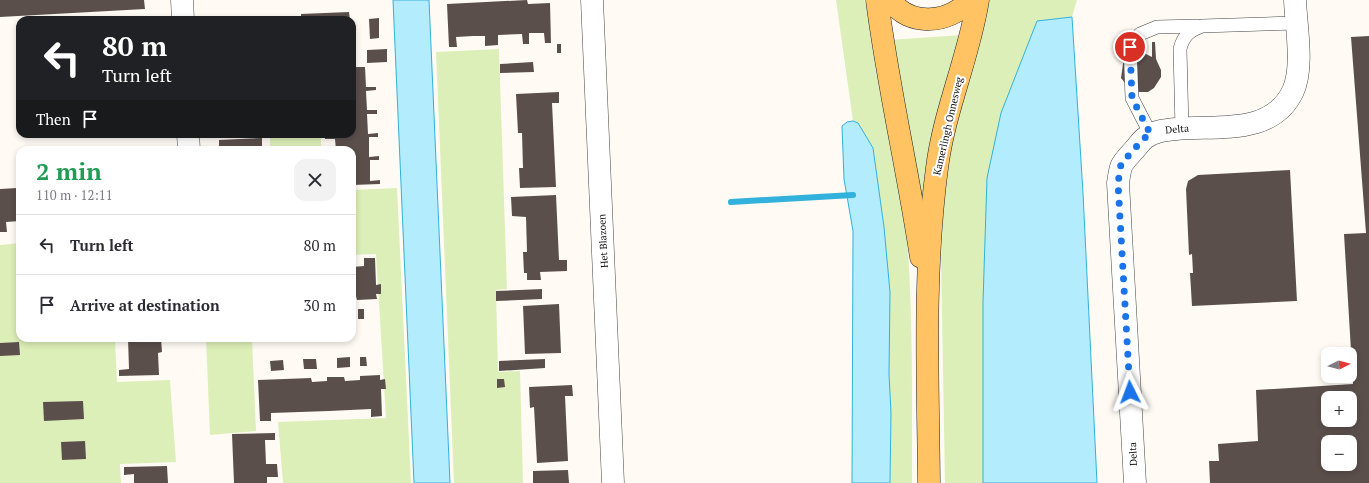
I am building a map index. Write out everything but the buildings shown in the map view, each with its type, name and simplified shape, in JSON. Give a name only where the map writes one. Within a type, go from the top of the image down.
[{"type":"main road","name":"Kamerlingh Onnesweg","points":[[876,0],[885,64],[907,168],[928,301]]},
{"type":"main road","points":[[890,0],[908,16],[922,19],[935,19],[952,15],[963,8],[970,0]]},
{"type":"main road","name":"Kamerlingh Onnesweg","points":[[929,483],[928,301],[937,166],[948,118],[973,28],[978,0]]},
{"type":"street","points":[[182,0],[183,16]]},
{"type":"street","name":"Het Blazoen","points":[[592,0],[613,483]]},
{"type":"street","name":"Delta","points":[[1135,483],[1118,183],[1121,164],[1144,138],[1160,131],[1182,128],[1248,125],[1263,121],[1275,114],[1293,90],[1297,75],[1295,0]]},
{"type":"lane","points":[[1151,135],[1132,98],[1130,47],[1140,34],[1157,28],[1296,22]]},
{"type":"lane","points":[[1182,128],[1180,49],[1182,41],[1187,34],[1202,26]]},
{"type":"green space","points":[[836,0],[864,0],[866,5],[891,127],[901,188],[908,250],[911,308],[912,483],[890,483],[890,292],[884,227],[873,148],[858,123],[853,121]]},
{"type":"green space","points":[[990,0],[1077,0],[1072,17],[1037,21],[987,178],[983,302],[983,483],[945,483],[941,258],[945,180],[952,134]]},
{"type":"green space","points":[[962,35],[922,202],[889,40]]},
{"type":"green space","points":[[499,49],[507,289],[496,290],[498,372],[520,371],[523,483],[454,483],[436,52]]},
{"type":"green space","points":[[270,138],[321,138],[321,146],[270,146]]},
{"type":"green space","points":[[397,188],[411,483],[283,483],[278,422],[386,418],[376,254],[356,255],[356,190]]},
{"type":"green space","points":[[16,243],[16,342],[115,342],[117,382],[170,380],[176,462],[120,464],[121,483],[0,483],[0,245]]},
{"type":"green space","points":[[206,342],[252,342],[256,431],[210,435]]},
{"type":"water","points":[[393,0],[429,0],[450,483],[414,483]]},
{"type":"water","points":[[1072,17],[1083,193],[1097,483],[983,483],[983,302],[987,178],[1001,113],[1037,21]]},
{"type":"water","points":[[853,121],[858,123],[873,148],[884,227],[890,292],[890,483],[852,483],[853,231],[844,179],[842,126],[847,122]]},
{"type":"waterway","points":[[731,202],[853,195]]},
{"type":"route","points":[[1130,47],[1129,55],[1132,98],[1151,135],[1144,138],[1121,164],[1118,183],[1130,392]]}]
